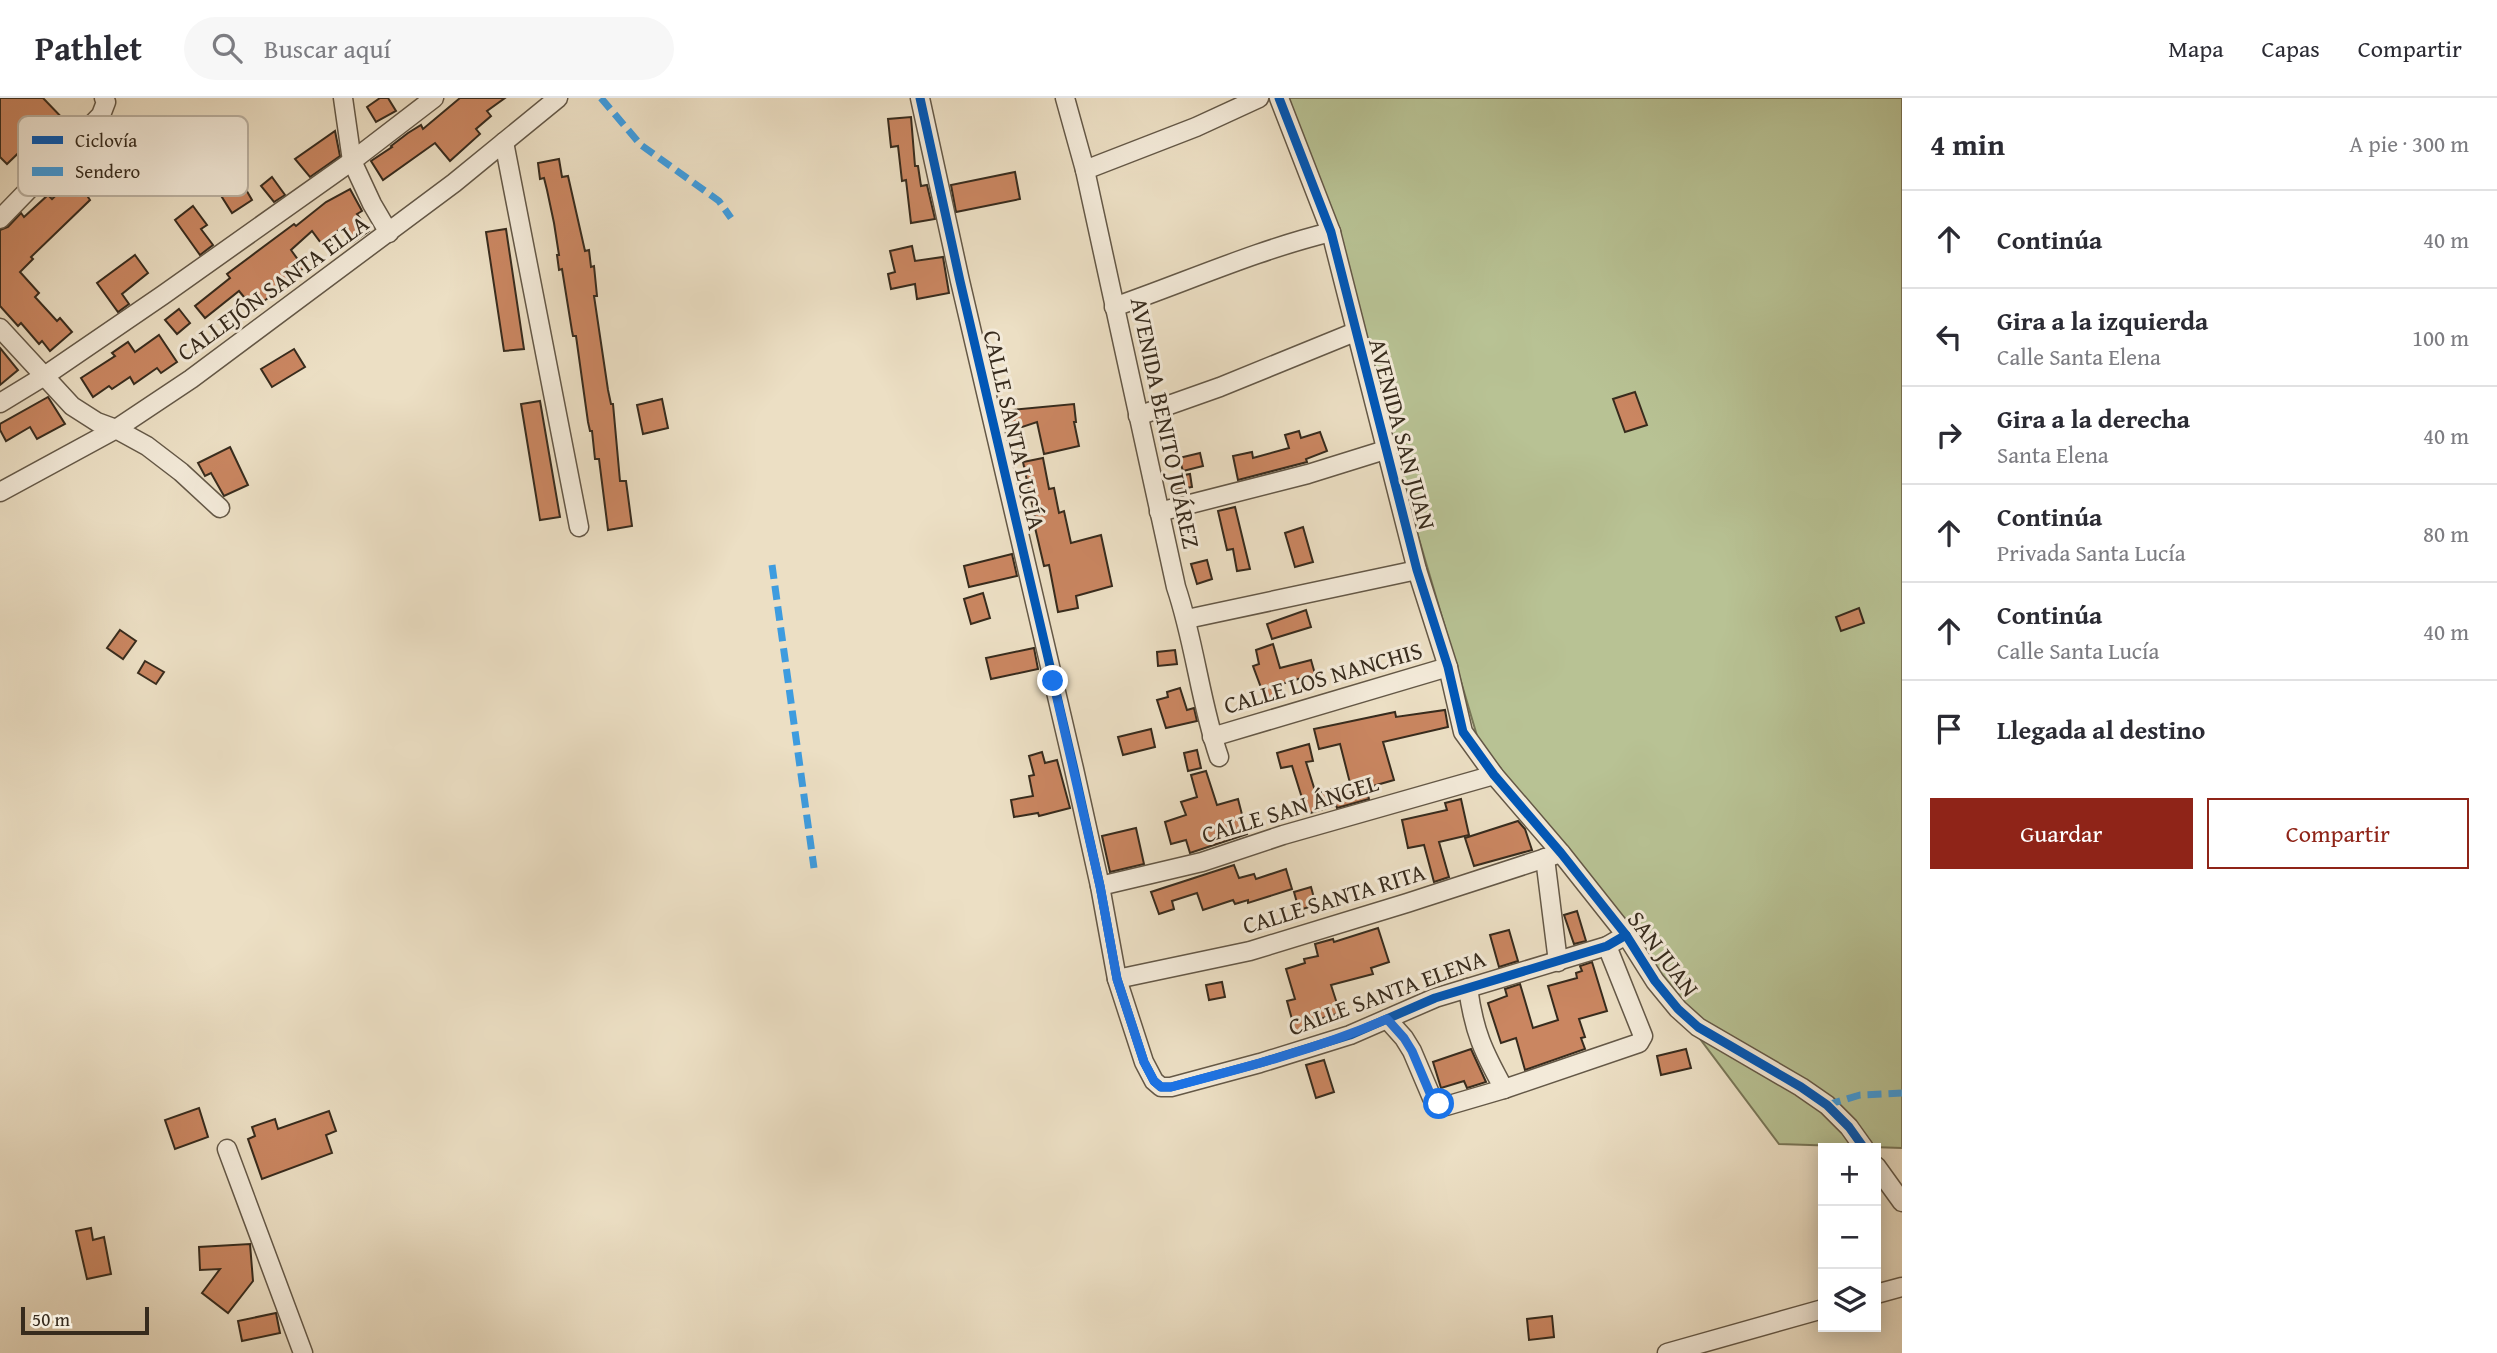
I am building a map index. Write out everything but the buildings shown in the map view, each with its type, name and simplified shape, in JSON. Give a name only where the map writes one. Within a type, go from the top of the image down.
[{"type":"street","points":[[342,98],[352,161],[389,233]]},
{"type":"street","points":[[0,403],[46,375],[352,161],[435,98]]},
{"type":"street","name":"CALLEJÓN SANTA ELLA","points":[[0,492],[117,429],[191,379],[389,233],[558,98]]},
{"type":"street","name":"CALLE SANTA LUCÍA","points":[[920,98],[1074,769],[1117,979],[1144,1062],[1154,1081],[1161,1087]]},
{"type":"street","name":"AVENIDA BENITO JUÁREZ","points":[[1065,98],[1085,170],[1176,587],[1187,619],[1212,737],[1219,757]]},
{"type":"street","points":[[1085,170],[1196,127],[1258,98]]},
{"type":"street","name":"AVENIDA SAN JUAN","points":[[1279,98],[1331,232],[1385,450],[1417,570],[1448,667],[1463,732],[1494,775]]},
{"type":"street","points":[[504,142],[579,527]]},
{"type":"street","points":[[0,219],[23,196]]},
{"type":"street","points":[[1114,307],[1276,246],[1331,232]]},
{"type":"street","points":[[0,328],[72,406],[97,422],[117,429],[147,446],[181,472],[220,508]]},
{"type":"street","points":[[1138,416],[1220,387],[1355,332]]},
{"type":"street","points":[[1159,512],[1308,474],[1385,450]]},
{"type":"street","points":[[1187,619],[1417,570]]},
{"type":"street","name":"CALLE LOS NANCHIS","points":[[1212,737],[1448,667]]},
{"type":"street","name":"SAN JUAN","points":[[1494,775],[1553,855],[1626,935],[1654,981],[1688,1018],[1698,1027],[1828,1105],[1860,1143]]},
{"type":"street","name":"CALLE SAN ÁNGEL","points":[[1100,886],[1202,862],[1283,835],[1494,775]]},
{"type":"street","points":[[1553,855],[1558,962]]},
{"type":"street","name":"CALLE SANTA RITA","points":[[1117,979],[1250,951],[1553,855]]},
{"type":"street","name":"CALLE SANTA ELENA","points":[[1161,1087],[1171,1087],[1260,1063],[1350,1035],[1435,998],[1608,946],[1626,935]]},
{"type":"street","points":[[1387,1019],[1404,1038],[1432,1098],[1439,1104],[1446,1106],[1504,1089],[1642,1040],[1643,1036],[1608,946]]},
{"type":"street","points":[[1468,988],[1473,1020],[1481,1046],[1504,1089]]},
{"type":"street","points":[[227,1149],[303,1353]]},
{"type":"street","points":[[1881,1173],[1902,1202]]},
{"type":"street","points":[[1881,1293],[1902,1287]]},
{"type":"street","points":[[1667,1353],[1818,1310]]},
{"type":"green space","points":[[1289,98],[1902,98],[1902,1148],[1881,1147],[1881,1143],[1779,1144],[1480,746]]},
{"type":"marked path","points":[[601,98],[641,145],[719,201],[731,218]]},
{"type":"marked path","points":[[772,565],[814,868]]},
{"type":"marked path","points":[[1827,1105],[1860,1095],[1902,1093]]},
{"type":"cycle path","points":[[920,98],[1074,769],[1117,979],[1144,1062],[1154,1081],[1161,1087],[1171,1087],[1260,1063],[1350,1035],[1435,998],[1607,946],[1626,935]]},
{"type":"cycle path","points":[[1279,98],[1331,232],[1417,570],[1448,667],[1463,732],[1494,775],[1626,935],[1655,981],[1678,1009],[1698,1027],[1827,1105],[1860,1143]]},
{"type":"route","points":[[1053,681],[1100,886],[1117,979],[1144,1062],[1154,1081],[1161,1087],[1171,1087],[1350,1035],[1387,1019],[1412,1051],[1432,1098],[1439,1104]]}]
